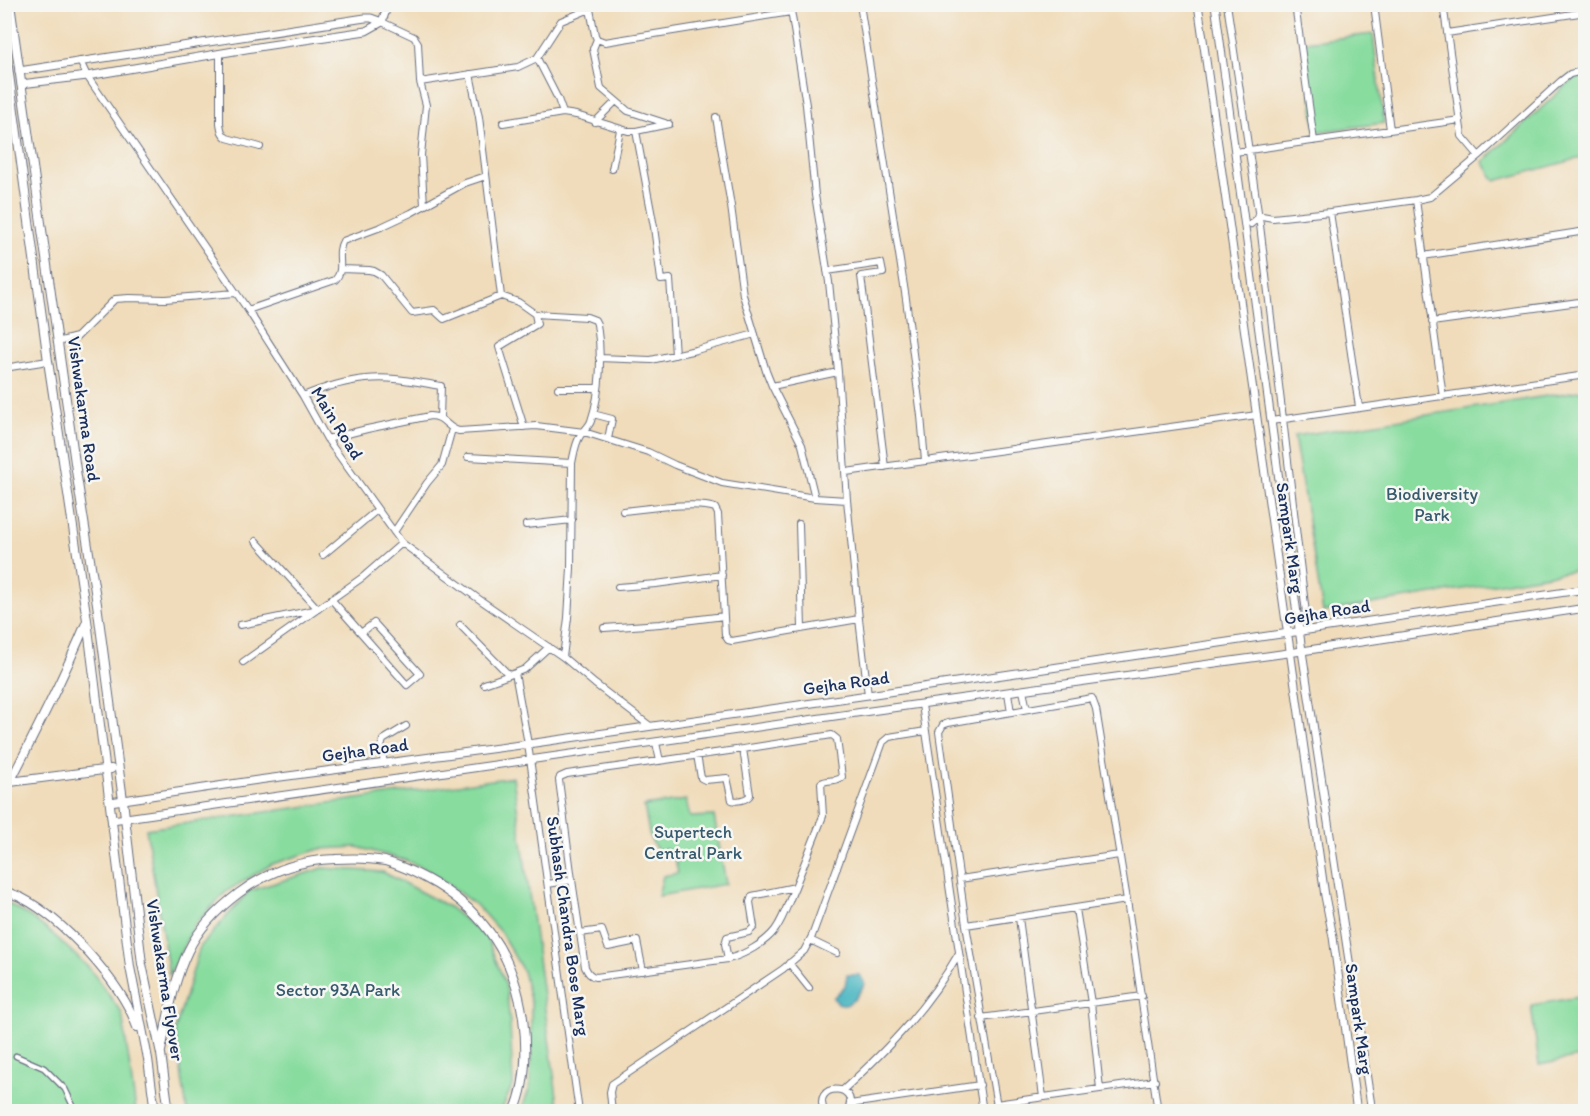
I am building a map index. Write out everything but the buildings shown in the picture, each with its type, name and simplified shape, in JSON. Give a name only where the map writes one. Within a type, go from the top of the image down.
[{"type":"main road","name":"Vishwakarma Road","points":[[10,4],[12,86],[48,361],[87,620],[112,820]]},
{"type":"main road","name":"Vishwakarma Road","points":[[4,38],[11,72]]},
{"type":"main road","name":"Vishwakarma Road","points":[[12,86],[57,342],[97,604],[125,818]]},
{"type":"main road","points":[[58,423],[69,423]]},
{"type":"main road","points":[[4,790],[59,682],[87,620]]},
{"type":"main road","points":[[7,783],[119,769]]},
{"type":"main road","name":"Vishwakarma Flyover","points":[[125,818],[142,964],[161,1054],[168,1112]]},
{"type":"main road","name":"Vishwakarma Flyover","points":[[112,820],[130,968],[148,1059],[155,1112]]},
{"type":"main road","points":[[161,1054],[172,999],[189,949],[206,925],[228,902],[254,882],[284,868],[317,860],[354,858],[386,862],[414,872],[445,889],[472,910],[492,935],[506,959],[519,996],[526,1042],[523,1080],[514,1112]]},
{"type":"main road","points":[[4,891],[22,898],[50,916],[96,961],[134,1017],[148,1059]]},
{"type":"street","points":[[12,86],[366,31],[382,22],[388,4]]},
{"type":"street","points":[[790,4],[806,105],[815,195],[827,271],[838,372],[847,500],[868,695]]},
{"type":"street","points":[[860,4],[906,299],[925,461]]},
{"type":"street","name":"Sampark Marg","points":[[1198,4],[1325,896],[1334,938],[1357,1112]]},
{"type":"street","name":"Sampark Marg","points":[[1215,4],[1235,152],[1248,224],[1271,421],[1304,631],[1302,651],[1372,1112]]},
{"type":"street","points":[[1227,4],[1260,225],[1304,631]]},
{"type":"street","points":[[1295,4],[1314,141]]},
{"type":"street","points":[[1374,4],[1390,130]]},
{"type":"street","points":[[1443,4],[1462,136],[1479,156]]},
{"type":"street","points":[[420,82],[518,67],[537,58],[561,21],[590,7],[597,39],[593,49],[601,88],[628,111],[669,124],[636,131],[620,130],[563,112],[503,123]]},
{"type":"street","points":[[597,39],[605,42],[792,12]]},
{"type":"street","points":[[1447,33],[1586,12]]},
{"type":"street","points":[[11,72],[365,18],[382,22],[416,39],[420,82],[426,105],[421,155],[424,205]]},
{"type":"street","points":[[220,54],[221,132],[227,138],[260,147]]},
{"type":"street","points":[[537,58],[563,112]]},
{"type":"street","name":"Main Road","points":[[80,61],[87,76],[248,310],[303,396],[327,439],[402,543],[563,657],[650,726]]},
{"type":"street","points":[[1248,224],[1259,217],[1273,218],[1330,212],[1430,197],[1561,81],[1570,74],[1586,70]]},
{"type":"street","points":[[470,74],[479,117],[501,296]]},
{"type":"street","points":[[595,122],[616,101]]},
{"type":"street","points":[[716,117],[744,295],[772,386],[802,445],[814,498]]},
{"type":"street","points":[[1235,152],[1460,120]]},
{"type":"street","points":[[612,169],[620,130]]},
{"type":"street","points":[[636,131],[654,227],[661,280],[670,279],[675,355]]},
{"type":"street","points":[[248,310],[331,283],[339,276],[341,269],[340,249],[343,241],[381,227],[465,183],[486,176]]},
{"type":"street","points":[[1416,200],[1443,397]]},
{"type":"street","points":[[1330,212],[1359,407]]},
{"type":"street","points":[[1248,224],[1265,225],[1273,218]]},
{"type":"street","points":[[1423,256],[1586,231]]},
{"type":"street","points":[[827,271],[881,263],[883,273],[861,276],[885,467]]},
{"type":"street","points":[[341,269],[374,271],[387,282],[412,313],[434,310],[444,319],[501,296],[518,302],[535,314],[587,317],[595,320],[598,331],[599,381],[591,422],[579,438],[572,463],[571,578],[563,657]]},
{"type":"street","points":[[57,342],[77,337],[115,299],[235,293]]},
{"type":"street","points":[[1432,322],[1586,301]]},
{"type":"street","points":[[524,427],[499,346],[537,324],[535,314]]},
{"type":"street","points":[[599,358],[651,360],[755,334]]},
{"type":"street","points":[[4,368],[48,361]]},
{"type":"street","points":[[772,386],[838,372]]},
{"type":"street","points":[[1271,421],[1586,375]]},
{"type":"street","points":[[303,396],[325,388],[368,379],[398,380],[441,386],[440,418]]},
{"type":"street","points":[[558,388],[598,388]]},
{"type":"street","points":[[592,414],[612,419],[608,440]]},
{"type":"street","points":[[846,472],[1257,415]]},
{"type":"street","points":[[327,439],[430,416],[440,418],[452,429],[459,431],[536,426],[584,432],[648,452],[722,483],[814,498],[847,500]]},
{"type":"street","points":[[394,532],[442,465],[452,429]]},
{"type":"street","points":[[468,457],[572,463]]},
{"type":"street","points":[[623,511],[702,505],[715,508],[718,514],[726,638],[732,641],[859,619]]},
{"type":"street","points":[[323,555],[377,510]]},
{"type":"street","points":[[526,525],[572,520]]},
{"type":"street","points":[[799,524],[802,628]]},
{"type":"street","points":[[256,542],[318,609]]},
{"type":"street","points":[[243,662],[363,577],[402,543]]},
{"type":"street","points":[[618,587],[656,585],[722,575]]},
{"type":"street","name":"Gejha Road","points":[[110,802],[868,695],[1586,589]]},
{"type":"street","points":[[331,599],[361,633],[407,685],[420,674],[374,623],[361,633]]},
{"type":"street","name":"Gejha Road","points":[[112,820],[1291,653],[1586,608]]},
{"type":"street","points":[[240,625],[318,609]]},
{"type":"street","points":[[604,628],[724,616]]},
{"type":"street","points":[[460,625],[512,674]]},
{"type":"street","points":[[484,684],[531,664],[549,647]]},
{"type":"street","name":"Subhash Chandra Bose Marg","points":[[512,674],[519,688],[528,744],[579,1112]]},
{"type":"street","points":[[1023,691],[1027,709]]},
{"type":"street","points":[[1008,693],[1011,712]]},
{"type":"street","points":[[998,1112],[966,925],[939,732],[943,725],[948,723],[1091,698],[1127,900],[1158,1112]]},
{"type":"street","points":[[922,705],[983,1112]]},
{"type":"street","points":[[384,763],[381,747],[383,740],[406,726]]},
{"type":"street","points":[[612,1112],[610,1092],[612,1084],[804,951],[883,742],[889,737],[926,731]]},
{"type":"street","points":[[832,735],[837,739],[842,777],[821,783],[823,816],[795,887],[774,931],[761,942],[746,952],[728,959],[591,976],[585,968],[559,780],[567,774],[660,761],[832,735]]},
{"type":"street","points":[[656,743],[660,761]]},
{"type":"street","points":[[697,755],[701,778],[705,780],[727,778],[732,800],[736,801],[750,795],[743,749]]},
{"type":"street","points":[[960,879],[1119,855]]},
{"type":"street","points":[[548,884],[572,880]]},
{"type":"street","points":[[728,959],[724,944],[727,938],[749,932],[754,927],[750,902],[752,896],[795,887]]},
{"type":"street","points":[[966,925],[1127,900]]},
{"type":"street","points":[[1076,909],[1091,1004],[1100,1089]]},
{"type":"street","points":[[1019,918],[1043,1097]]},
{"type":"street","points":[[580,933],[602,930],[608,947],[637,941],[643,971]]},
{"type":"street","points":[[810,940],[837,953]]},
{"type":"street","points":[[843,1090],[890,1045],[919,1012],[947,975],[960,952]]},
{"type":"street","points":[[789,963],[809,988]]},
{"type":"street","points":[[981,1018],[1142,996]]},
{"type":"street","points":[[16,1056],[44,1068],[65,1089],[76,1112]]},
{"type":"street","points":[[996,1104],[1155,1081]]},
{"type":"street","points":[[850,1104],[980,1085]]},
{"type":"street","points":[[812,1112],[824,1111],[822,1102],[824,1094],[835,1089],[843,1090],[848,1096],[850,1104],[847,1112]]},
{"type":"green space","points":[[1373,34],[1384,123],[1316,132],[1305,42]]},
{"type":"green space","points":[[1585,77],[1585,157],[1495,181],[1483,162],[1574,78]]},
{"type":"green space","name":"Biodiversity Park","points":[[1585,390],[1585,569],[1323,612],[1294,436]]},
{"type":"green space","points":[[513,777],[559,1111],[521,1111],[530,1087],[531,1004],[523,971],[501,933],[477,906],[428,870],[405,860],[357,847],[320,849],[272,864],[227,891],[195,924],[169,975],[146,829]]},
{"type":"green space","name":"Supertech Central Park","points":[[686,800],[690,817],[714,816],[726,884],[658,896],[663,876],[678,873],[675,860],[669,857],[667,849],[657,850],[650,838],[644,806]]},
{"type":"green space","name":"Sector 93A Park","points":[[323,868],[383,872],[449,907],[487,938],[506,986],[510,1024],[513,1084],[501,1111],[187,1111],[175,1030],[200,947],[249,891]]},
{"type":"green space","points":[[4,901],[31,917],[54,935],[90,969],[122,1013],[136,1111],[5,1111]]},
{"type":"green space","points":[[1585,996],[1585,1056],[1539,1065],[1531,1005]]},
{"type":"water","points":[[847,975],[860,975],[865,984],[855,999],[846,1005],[838,1003],[833,998],[845,986]]}]
